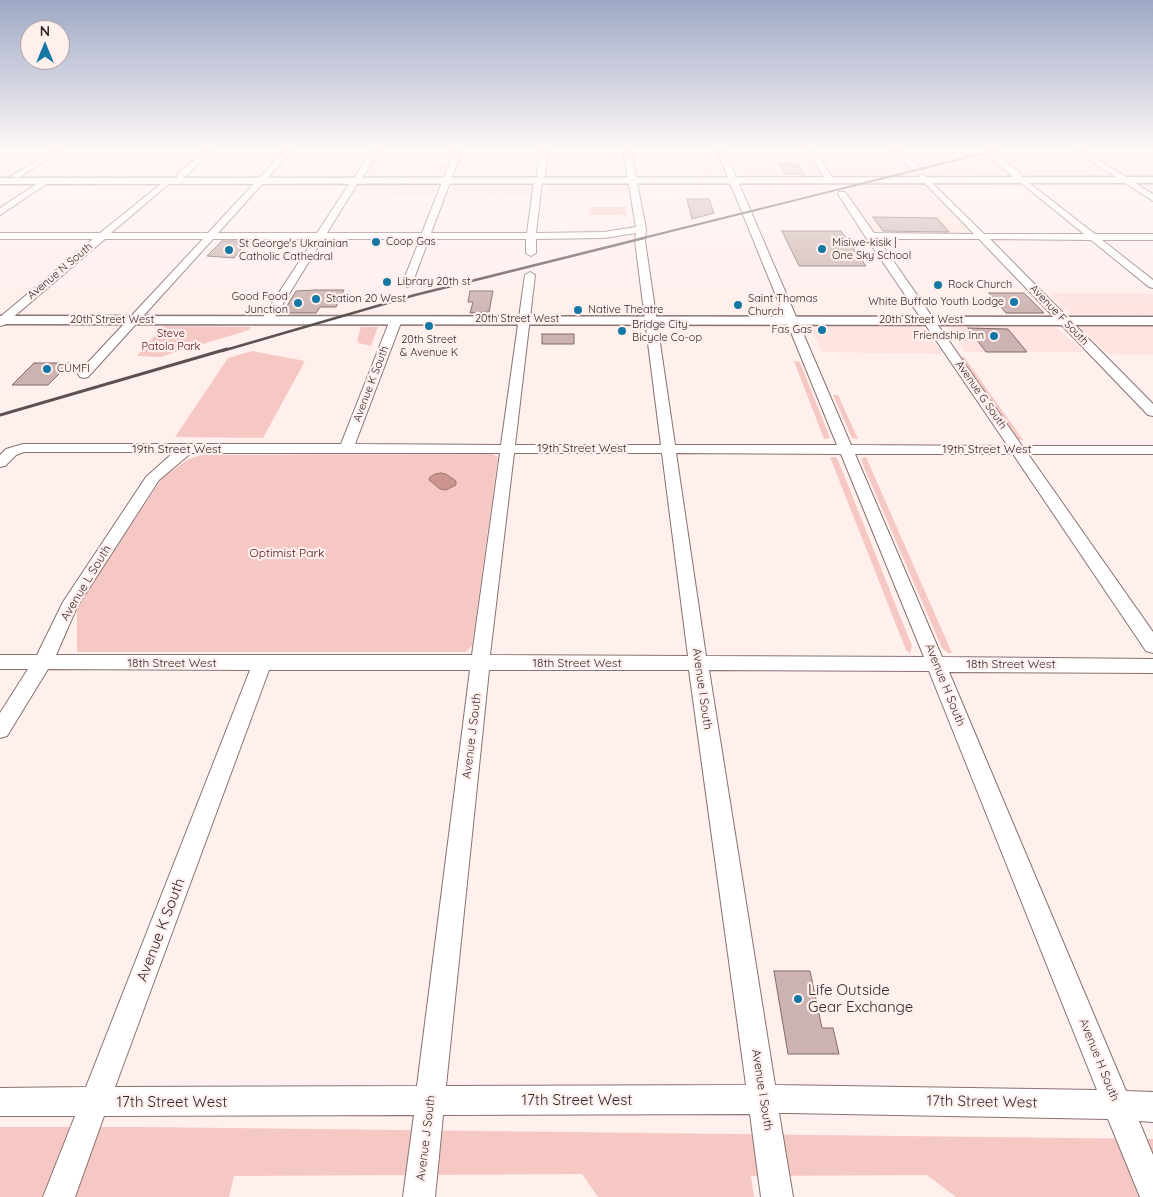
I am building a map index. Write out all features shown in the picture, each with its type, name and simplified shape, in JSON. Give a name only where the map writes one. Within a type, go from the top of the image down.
[{"type":"main road","name":"20th Street West","points":[[1,321],[1153,321]]},
{"type":"street","name":"Avenue N South","points":[[1,321],[136,207]]},
{"type":"street","points":[[84,374],[236,207]]},
{"type":"street","points":[[266,320],[339,207]]},
{"type":"street","points":[[407,284],[437,207]]},
{"type":"street","points":[[531,253],[536,207]]},
{"type":"street","name":"Avenue I South","points":[[637,207],[641,229],[640,241],[698,663],[777,1197]]},
{"type":"street","name":"Avenue H South","points":[[746,207],[1153,1192]]},
{"type":"street","name":"Avenue G South","points":[[851,207],[1153,646]]},
{"type":"street","name":"Avenue F South","points":[[953,207],[1153,412]]},
{"type":"street","points":[[1057,207],[1153,285]]},
{"type":"street","points":[[0,236],[532,236],[604,235],[641,229]]},
{"type":"street","points":[[870,236],[1153,237]]},
{"type":"street","name":"Avenue J South","points":[[419,1197],[480,663],[530,275]]},
{"type":"street","name":"Avenue K South","points":[[346,449],[396,320]]},
{"type":"street","name":"19th Street West","points":[[0,463],[11,452],[23,448],[1153,450]]},
{"type":"street","name":"Avenue L South","points":[[0,730],[43,662],[69,606],[153,477],[187,449]]},
{"type":"street","name":"18th Street West","points":[[0,662],[1153,666]]},
{"type":"street","name":"Avenue K South","points":[[59,1197],[262,663]]},
{"type":"street","name":"17th Street West","points":[[0,1102],[764,1099],[1076,1103],[1153,1107]]},
{"type":"shaded area","points":[[851,207],[954,207],[983,236],[870,236]]},
{"type":"shaded area","points":[[1049,293],[1151,293],[1153,295],[1153,315],[1070,314]]},
{"type":"shaded area","points":[[945,325],[1056,327],[1084,352],[965,352]]},
{"type":"shaded area","points":[[922,326],[942,354],[822,352],[811,327]]},
{"type":"shaded area","points":[[1080,327],[1153,327],[1153,355],[1108,354]]},
{"type":"shaded area","points":[[441,473],[456,481],[456,485],[446,490],[440,489],[429,480],[435,474]]},
{"type":"green space","points":[[589,207],[625,207],[627,217],[622,217],[622,215],[590,215]]},
{"type":"green space","name":"Steve Patola Park","points":[[163,326],[251,327],[249,330],[160,357],[137,356]]},
{"type":"green space","points":[[361,327],[378,327],[371,346],[359,343],[357,340]]},
{"type":"green space","points":[[252,351],[305,361],[263,438],[175,437],[228,358]]},
{"type":"green space","points":[[961,357],[964,357],[1023,440],[1019,440]]},
{"type":"green space","points":[[794,361],[800,362],[830,438],[824,439]]},
{"type":"green space","points":[[833,395],[838,395],[858,439],[852,438]]},
{"type":"green space","name":"Optimist Park","points":[[492,454],[498,457],[472,646],[466,652],[77,652],[77,606],[163,477],[189,459],[201,455]]},
{"type":"green space","points":[[830,457],[836,457],[838,460],[912,646],[910,653],[906,650]]},
{"type":"green space","points":[[863,457],[866,457],[952,653],[948,653],[942,648],[861,460]]},
{"type":"green space","points":[[0,1127],[1153,1139],[1153,1197],[956,1197],[927,1175],[751,1176],[754,1197],[598,1197],[582,1174],[234,1176],[229,1197],[0,1197]]},
{"type":"building","points":[[689,207],[712,207],[714,213],[692,219]]},
{"type":"building","points":[[873,217],[937,218],[949,232],[883,231]]},
{"type":"building","name":"Misiwe-kisik | One Sky School","points":[[782,231],[841,231],[866,266],[799,266]]},
{"type":"building","name":"St George's Ukrainian Catholic Cathedral","points":[[222,241],[239,241],[237,244],[245,244],[234,258],[207,256]]},
{"type":"building","name":"Station 20 West","points":[[344,290],[336,307],[320,307],[316,313],[283,313],[296,291]]},
{"type":"building","points":[[470,291],[493,291],[489,312],[470,313],[473,302],[468,302]]},
{"type":"building","name":"White Buffalo Youth Lodge","points":[[989,293],[1024,293],[1044,313],[1006,313]]},
{"type":"building","name":"Friendship Inn","points":[[968,328],[1008,329],[1027,352],[986,352]]},
{"type":"building","points":[[542,334],[574,334],[574,344],[542,344]]},
{"type":"building","name":"CUMFI","points":[[34,363],[70,363],[48,385],[12,385]]},
{"type":"building","name":"Life Outside Gear Exchange","points":[[774,971],[810,971],[822,1028],[833,1028],[839,1054],[788,1054]]},
{"type":"railway","points":[[639,239],[768,207]]},
{"type":"railway","points":[[222,351],[415,295],[644,238]]},
{"type":"railway","points":[[0,415],[227,349]]},
{"type":"place","name":"Coop Gas","points":[[376,242]]},
{"type":"place","name":"Misiwe-kisik | One Sky School","points":[[822,249]]},
{"type":"place","name":"St George's Ukrainian Catholic Cathedral","points":[[229,250]]},
{"type":"place","name":"Library 20th st","points":[[387,282]]},
{"type":"place","name":"Rock Church","points":[[938,285]]},
{"type":"place","name":"Station 20 West","points":[[316,299]]},
{"type":"place","name":"White Buffalo Youth Lodge","points":[[1014,302]]},
{"type":"place","name":"Good Food Junction","points":[[298,303]]},
{"type":"place","name":"Saint Thomas Church","points":[[738,305]]},
{"type":"place","name":"Native Theatre","points":[[578,310]]},
{"type":"place","name":"20th Street & Avenue K","points":[[429,326]]},
{"type":"place","name":"Fas Gas","points":[[822,330]]},
{"type":"place","name":"Bridge City Bicycle Co-op","points":[[622,331]]},
{"type":"place","name":"Friendship Inn","points":[[994,336]]},
{"type":"place","name":"CUMFI","points":[[47,369]]},
{"type":"place","name":"Life Outside Gear Exchange","points":[[798,999]]}]
